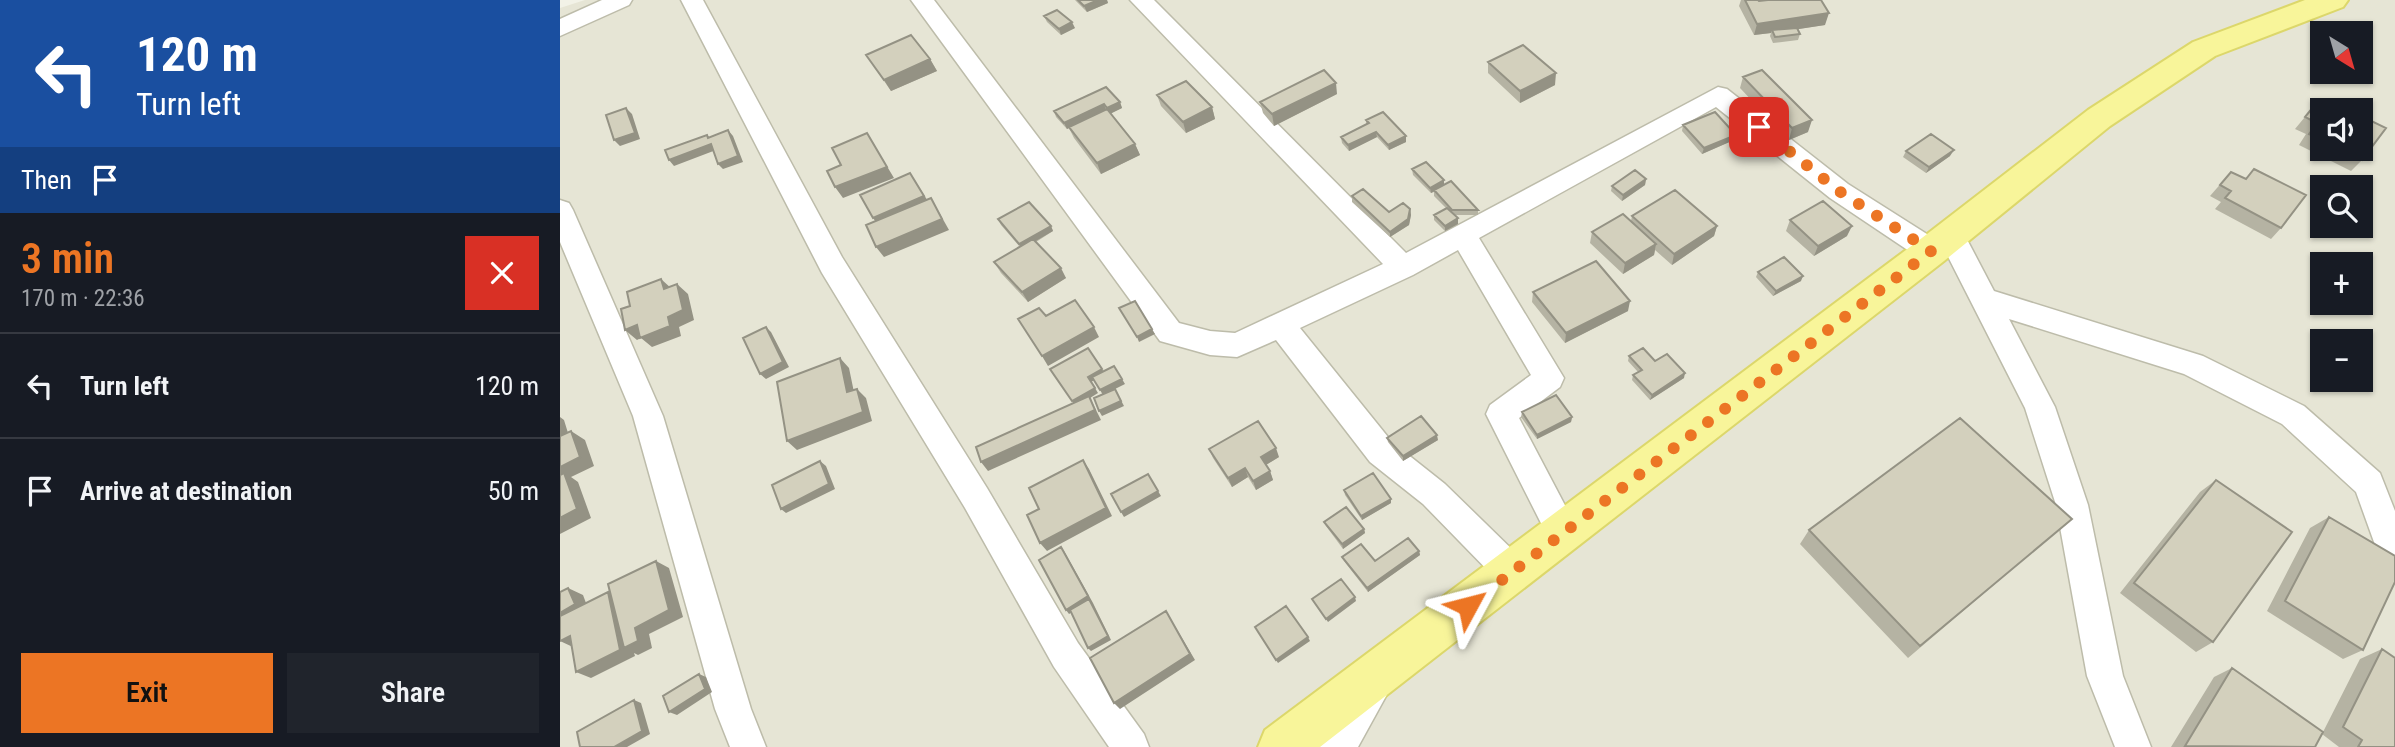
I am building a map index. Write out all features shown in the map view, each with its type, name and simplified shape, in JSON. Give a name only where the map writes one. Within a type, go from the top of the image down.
[{"type":"main road","points":[[1282,747],[1380,675],[2099,118],[2204,50],[2333,0]]},
{"type":"street","points":[[560,29],[621,0]]},
{"type":"street","points":[[692,0],[832,265],[976,498],[1066,655],[1131,747]]},
{"type":"street","points":[[922,0],[1170,333],[1209,343],[1237,345],[1403,267],[1718,95],[1839,191],[1941,243],[1986,300],[2040,407],[2072,505],[2105,676],[2133,747]]},
{"type":"street","points":[[1141,0],[1403,267]]},
{"type":"street","points":[[560,210],[648,416],[733,709],[748,747]]},
{"type":"street","points":[[1463,234],[1549,378],[1502,414],[1563,531]]},
{"type":"street","points":[[1986,300],[2193,365],[2293,415],[2369,484],[2395,556]]},
{"type":"street","points":[[1281,325],[1381,452],[1434,494],[1512,572]]},
{"type":"street","points":[[1337,747],[1380,675]]},
{"type":"shaded area","points":[[585,0],[2395,0],[2395,747],[560,747],[560,8]]},
{"type":"building","points":[[1078,0],[1098,0],[1084,6]]},
{"type":"building","points":[[1745,0],[1821,0],[1829,13],[1757,24]]},
{"type":"building","points":[[1057,10],[1072,22],[1059,29],[1044,16]]},
{"type":"building","points":[[1797,28],[1800,34],[1775,37],[1772,30]]},
{"type":"building","points":[[911,35],[930,59],[884,80],[866,55]]},
{"type":"building","points":[[1523,45],[1556,73],[1520,91],[1488,62]]},
{"type":"building","points":[[1324,70],[1336,83],[1272,114],[1260,102]]},
{"type":"building","points":[[1762,70],[1812,120],[1792,128],[1743,77]]},
{"type":"building","points":[[1186,81],[1212,107],[1183,122],[1157,95]]},
{"type":"building","points":[[1106,87],[1120,102],[1107,108],[1104,104],[1064,123],[1054,111]]},
{"type":"building","points":[[626,108],[635,133],[614,140],[606,115]]},
{"type":"building","points":[[1107,109],[1135,144],[1097,163],[1069,127]]},
{"type":"building","points":[[1383,112],[1406,136],[1388,145],[1376,132],[1348,145],[1341,137],[1369,123],[1366,120]]},
{"type":"building","points":[[1715,112],[1736,135],[1704,148],[1683,125]]},
{"type":"building","points":[[2373,122],[2386,128],[2373,145]]},
{"type":"building","points":[[728,130],[738,156],[718,164],[711,144],[669,160],[665,150]]},
{"type":"building","points":[[867,133],[887,167],[835,187],[827,171],[841,165],[832,148]]},
{"type":"building","points":[[1931,134],[1954,150],[1929,167],[1906,151]]},
{"type":"building","points":[[1426,162],[1444,180],[1430,188],[1412,169]]},
{"type":"building","points":[[2254,169],[2306,195],[2281,228],[2225,198],[2231,191],[2220,185],[2231,172],[2246,179]]},
{"type":"building","points":[[1635,170],[1646,179],[1623,195],[1612,186]]},
{"type":"building","points":[[910,173],[924,196],[873,218],[860,195]]},
{"type":"building","points":[[1451,181],[1478,210],[1452,210],[1434,190]]},
{"type":"building","points":[[1363,189],[1389,212],[1403,203],[1410,209],[1408,219],[1390,232],[1352,196]]},
{"type":"building","points":[[1675,190],[1717,226],[1674,254],[1632,216]]},
{"type":"building","points":[[931,198],[942,219],[876,247],[866,225]]},
{"type":"building","points":[[1823,201],[1852,226],[1818,246],[1790,220]]},
{"type":"building","points":[[1029,202],[1051,226],[1019,244],[998,219]]},
{"type":"building","points":[[1447,208],[1458,218],[1445,226],[1434,215]]},
{"type":"building","points":[[1623,214],[1656,244],[1625,263],[1592,232]]},
{"type":"building","points":[[1033,239],[1061,268],[1022,292],[994,262]]},
{"type":"building","points":[[1784,257],[1803,276],[1776,291],[1758,272]]},
{"type":"building","points":[[1596,261],[1630,301],[1566,333],[1533,292]]},
{"type":"building","points":[[661,279],[664,289],[677,284],[683,310],[668,317],[670,326],[640,338],[637,325],[625,330],[621,309],[630,306],[627,292]]},
{"type":"building","points":[[1075,300],[1094,327],[1042,356],[1018,319],[1039,308],[1046,316]]},
{"type":"building","points":[[1135,301],[1152,329],[1137,337],[1119,308]]},
{"type":"building","points":[[766,327],[783,362],[760,374],[743,338]]},
{"type":"building","points":[[1088,348],[1102,369],[1088,377],[1095,388],[1072,401],[1050,369]]},
{"type":"building","points":[[1643,348],[1655,361],[1667,354],[1685,373],[1652,395],[1633,375],[1642,370],[1629,356]]},
{"type":"building","points":[[840,358],[847,392],[857,389],[863,412],[787,441],[777,382]]},
{"type":"building","points":[[1114,366],[1122,379],[1100,390],[1092,377]]},
{"type":"building","points":[[1115,389],[1121,401],[1099,411],[1094,398]]},
{"type":"building","points":[[1556,395],[1572,417],[1537,435],[1522,412]]},
{"type":"building","points":[[1089,396],[1095,410],[981,462],[976,447]]},
{"type":"building","points":[[1421,416],[1437,435],[1403,456],[1387,438]]},
{"type":"building","points":[[1960,418],[2072,519],[1920,646],[1809,530]]},
{"type":"building","points":[[1258,421],[1276,448],[1261,457],[1270,471],[1253,481],[1245,468],[1228,478],[1209,449]]},
{"type":"building","points":[[571,431],[580,457],[560,467],[560,436]]},
{"type":"building","points":[[1083,460],[1106,508],[1040,543],[1027,515],[1039,509],[1029,488]]},
{"type":"building","points":[[820,461],[829,484],[781,509],[772,485]]},
{"type":"building","points":[[564,473],[577,509],[560,518],[560,475]]},
{"type":"building","points":[[1373,473],[1391,499],[1361,516],[1344,490]]},
{"type":"building","points":[[1148,474],[1158,491],[1121,512],[1111,494]]},
{"type":"building","points":[[2216,480],[2292,532],[2213,642],[2134,583]]},
{"type":"building","points":[[1346,507],[1364,529],[1342,544],[1324,522]]},
{"type":"building","points":[[2329,517],[2395,556],[2395,582],[2363,650],[2285,601]]},
{"type":"building","points":[[1408,538],[1419,551],[1367,588],[1342,557],[1361,544],[1375,561]]},
{"type":"building","points":[[1061,547],[1088,596],[1066,610],[1039,560]]},
{"type":"building","points":[[656,561],[669,610],[635,628],[638,641],[624,648],[608,584]]},
{"type":"building","points":[[1341,579],[1355,597],[1326,619],[1312,599]]},
{"type":"building","points":[[568,588],[575,604],[560,613],[560,592]]},
{"type":"building","points":[[608,592],[620,650],[576,672],[570,636],[560,641],[560,616]]},
{"type":"building","points":[[1089,599],[1108,636],[1088,648],[1070,610]]},
{"type":"building","points":[[1286,606],[1308,637],[1276,660],[1255,627]]},
{"type":"building","points":[[1166,611],[1190,654],[1114,703],[1090,658]]},
{"type":"building","points":[[2382,649],[2395,658],[2395,747],[2358,747],[2362,740],[2343,727]]},
{"type":"building","points":[[2232,668],[2323,732],[2315,747],[2185,746]]},
{"type":"building","points":[[699,674],[705,689],[669,712],[663,696]]},
{"type":"building","points":[[634,700],[642,731],[614,747],[580,747],[577,732]]},
{"type":"route","points":[[1468,606],[1931,251],[1839,191],[1759,127]]}]
